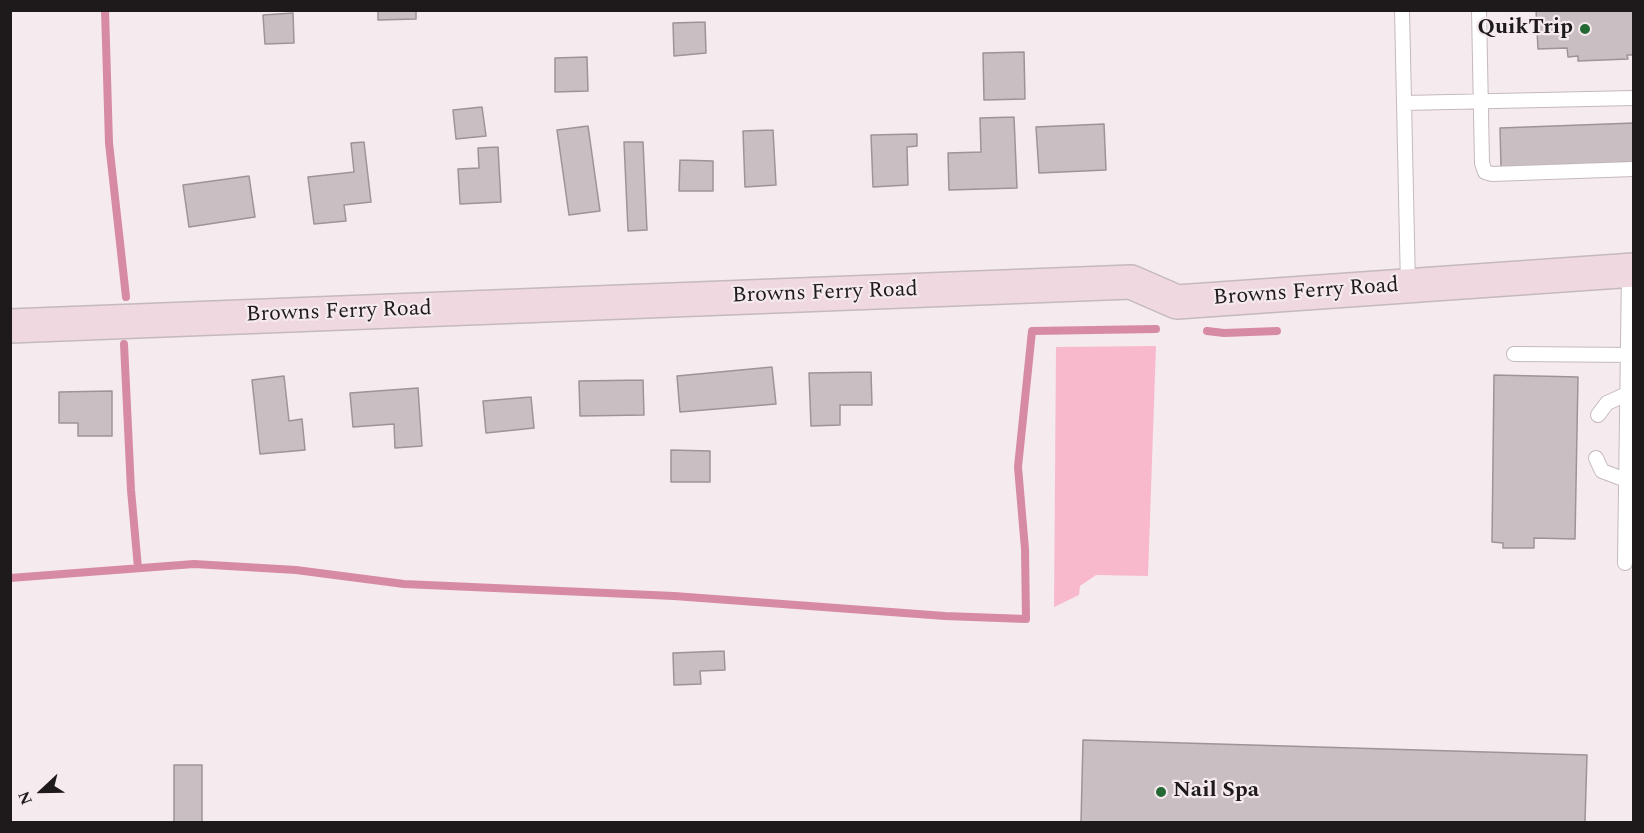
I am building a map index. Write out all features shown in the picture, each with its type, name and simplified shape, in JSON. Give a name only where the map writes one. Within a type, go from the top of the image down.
[{"type":"street","name":"Browns Ferry Road","points":[[10,326],[1131,282],[1177,302],[1631,270]]},
{"type":"lane","points":[[1402,10],[1408,286]]},
{"type":"lane","points":[[1479,10],[1482,163],[1485,172],[1492,174],[1634,169]]},
{"type":"lane","points":[[1404,103],[1634,98]]},
{"type":"lane","points":[[1625,563],[1629,488],[1627,394],[1631,355],[1631,270]]},
{"type":"lane","points":[[1514,354],[1631,355]]},
{"type":"lane","points":[[1598,415],[1607,403],[1627,394]]},
{"type":"lane","points":[[1596,458],[1602,471],[1629,488]]},
{"type":"shaded area","points":[[1156,346],[1148,576],[1096,575],[1080,586],[1079,595],[1054,607],[1056,347]]},
{"type":"building","points":[[378,10],[416,10],[416,19],[378,20]]},
{"type":"building","name":"QuikTrip","points":[[1536,10],[1634,10],[1634,55],[1627,55],[1628,59],[1578,61],[1578,56],[1568,57],[1567,48],[1538,49]]},
{"type":"building","points":[[293,13],[294,43],[265,44],[263,15]]},
{"type":"building","points":[[705,22],[706,53],[674,56],[673,23]]},
{"type":"building","points":[[1024,52],[1025,99],[984,100],[983,53]]},
{"type":"building","points":[[587,57],[588,91],[555,92],[555,58]]},
{"type":"building","points":[[482,107],[486,136],[456,139],[453,110]]},
{"type":"building","points":[[1014,117],[1017,188],[949,190],[948,153],[981,152],[980,118]]},
{"type":"building","points":[[1634,123],[1634,162],[1501,167],[1500,128]]},
{"type":"building","points":[[1104,124],[1106,170],[1039,173],[1036,127]]},
{"type":"building","points":[[588,126],[600,211],[569,215],[557,130]]},
{"type":"building","points":[[773,130],[776,185],[745,187],[743,131]]},
{"type":"building","points":[[917,134],[917,146],[907,147],[908,185],[873,187],[871,135]]},
{"type":"building","points":[[364,142],[371,202],[344,205],[346,221],[314,224],[308,177],[354,172],[351,143]]},
{"type":"building","points":[[624,142],[643,142],[647,230],[628,231]]},
{"type":"building","points":[[498,147],[501,202],[460,204],[458,169],[479,168],[478,148]]},
{"type":"building","points":[[680,160],[713,161],[713,191],[679,191]]},
{"type":"building","points":[[249,176],[255,217],[189,227],[183,185]]},
{"type":"building","points":[[772,367],[776,404],[680,412],[677,376]]},
{"type":"building","points":[[871,372],[872,405],[840,405],[840,425],[811,426],[809,373]]},
{"type":"building","points":[[1494,375],[1578,377],[1575,539],[1534,538],[1534,548],[1503,548],[1503,543],[1492,542]]},
{"type":"building","points":[[284,376],[289,421],[302,419],[305,450],[260,454],[252,380]]},
{"type":"building","points":[[643,380],[644,415],[580,416],[579,381]]},
{"type":"building","points":[[418,388],[422,446],[395,448],[394,424],[353,427],[350,393]]},
{"type":"building","points":[[112,391],[112,436],[78,436],[78,423],[59,423],[59,392]]},
{"type":"building","points":[[531,397],[534,428],[486,433],[483,401]]},
{"type":"building","points":[[671,450],[710,451],[710,482],[671,482]]},
{"type":"building","points":[[724,651],[725,670],[700,671],[701,684],[674,685],[673,653]]},
{"type":"building","points":[[1083,740],[1587,755],[1585,822],[1081,822]]},
{"type":"building","points":[[174,765],[202,765],[202,822],[174,822]]},
{"type":"waterway","points":[[105,10],[109,143],[126,297]]},
{"type":"waterway","points":[[10,578],[194,564],[296,570],[404,584],[674,596],[945,616],[1026,619],[1025,549],[1018,467],[1032,331],[1156,329]]},
{"type":"waterway","points":[[1207,331],[1224,333],[1277,331]]},
{"type":"waterway","points":[[124,344],[131,490],[138,568]]},
{"type":"place","name":"QuikTrip","points":[[1585,29]]},
{"type":"place","name":"Nail Spa","points":[[1161,792]]}]
